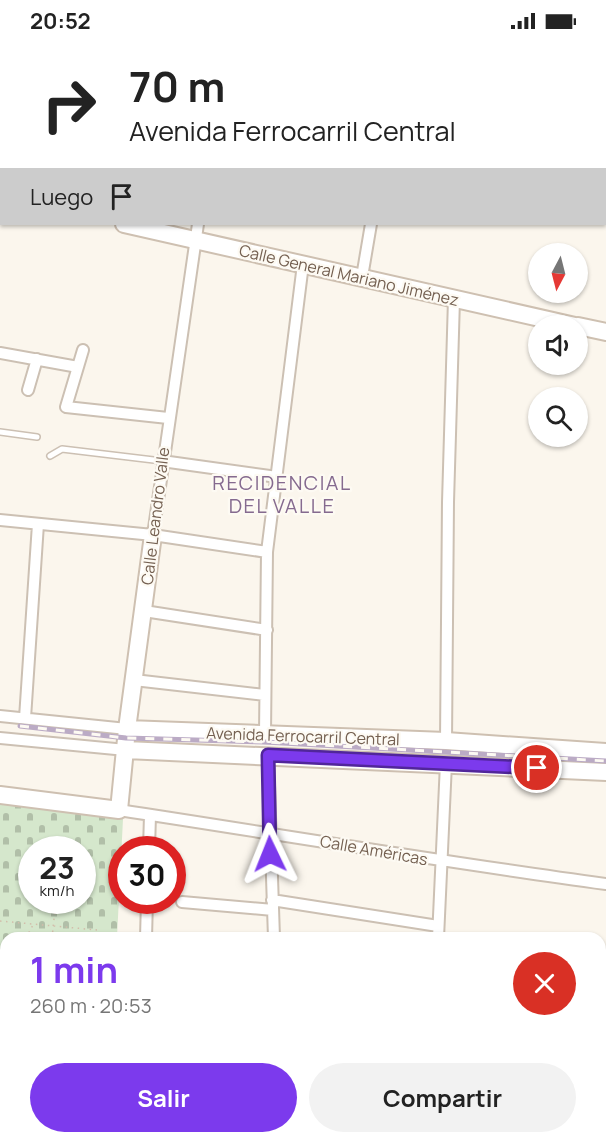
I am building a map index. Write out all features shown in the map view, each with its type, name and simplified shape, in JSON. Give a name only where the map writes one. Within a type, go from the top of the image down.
[{"type":"main road","name":"Calle General Mariano Jiménez","points":[[133,225],[198,232],[303,264],[528,315]]},
{"type":"main road","name":"Calle General Mariano Jiménez","points":[[588,328],[606,332]]},
{"type":"main road","name":"Calle Leandro Valle","points":[[119,810],[127,729],[153,535]]},
{"type":"main road","name":"Avenida Ferrocarril Central","points":[[127,729],[446,741],[606,752]]},
{"type":"main road","name":"Avenida Ferrocarril Central","points":[[126,750],[606,772]]},
{"type":"main road","name":"Calle Américas","points":[[0,795],[119,810]]},
{"type":"street","points":[[362,277],[371,225]]},
{"type":"street","name":"Calle Leandro Valle","points":[[153,535],[168,418],[198,232]]},
{"type":"street","points":[[265,734],[267,552],[303,264]]},
{"type":"street","points":[[446,741],[448,502],[454,299]]},
{"type":"street","points":[[82,350],[66,407],[168,418]]},
{"type":"street","points":[[0,353],[78,367]]},
{"type":"street","points":[[28,390],[37,360]]},
{"type":"street","points":[[162,462],[278,477]]},
{"type":"street","points":[[0,520],[153,535],[267,552]]},
{"type":"street","points":[[25,718],[38,524]]},
{"type":"street","points":[[144,611],[267,630]]},
{"type":"street","points":[[134,680],[265,694]]},
{"type":"street","name":"Avenida Ferrocarril Central","points":[[0,716],[127,729]]},
{"type":"street","name":"Avenida Ferrocarril Central","points":[[0,738],[126,750]]},
{"type":"street","points":[[268,755],[268,832],[274,932]]},
{"type":"street","points":[[438,932],[446,763]]},
{"type":"street","name":"Calle Américas","points":[[119,810],[268,832],[442,862],[606,884]]},
{"type":"street","points":[[149,836],[150,815]]},
{"type":"street","points":[[186,902],[273,905],[438,926]]},
{"type":"street","points":[[146,932],[147,914]]},
{"type":"lane","points":[[0,432],[36,436]]},
{"type":"lane","points":[[50,456],[62,449],[162,462]]},
{"type":"path","points":[[53,932],[55,914]]},
{"type":"path","points":[[0,921],[97,930]]},
{"type":"path","points":[[29,932],[33,924]]},
{"type":"green space","points":[[0,798],[123,819],[122,836],[108,836],[108,914],[118,914],[117,932],[0,932]]},
{"type":"railway","points":[[20,726],[126,738],[265,742],[606,761]]},
{"type":"district","name":"RECIDENCIAL DEL VALLE","points":[[282,494]]},
{"type":"route","points":[[270,854],[268,755],[537,768]]}]
